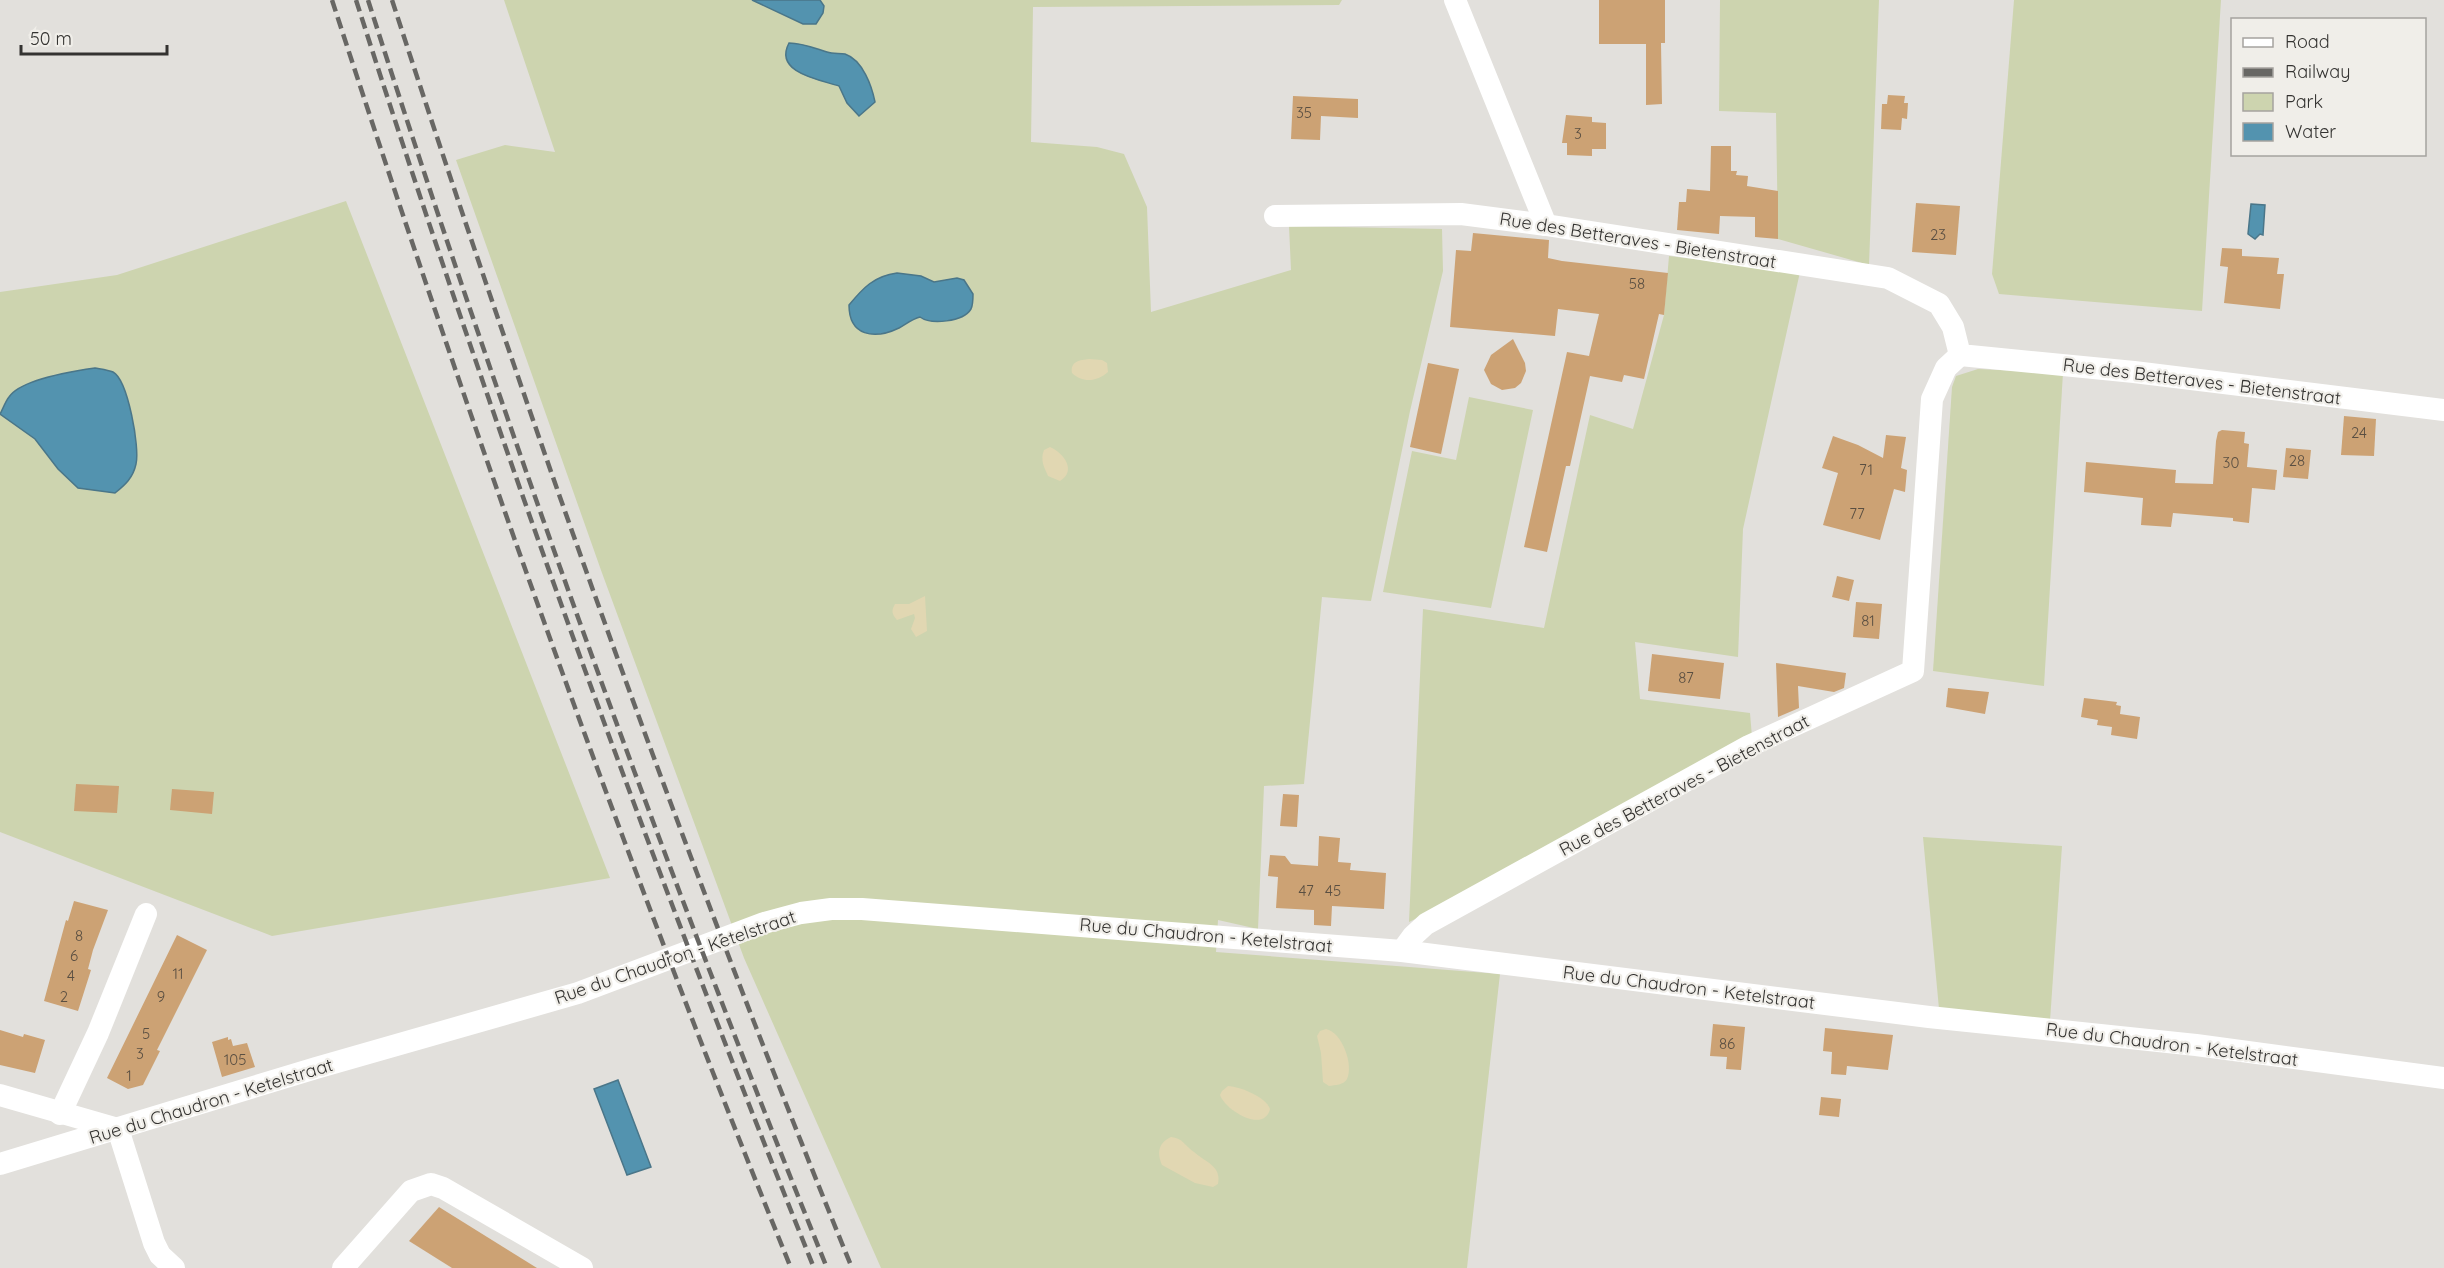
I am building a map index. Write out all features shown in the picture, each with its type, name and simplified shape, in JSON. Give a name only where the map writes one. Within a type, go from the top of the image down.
[{"type":"street","points":[[1455,0],[1546,225]]},
{"type":"street","name":"Rue des Betteraves - Bietenstraat","points":[[1275,216],[1461,214],[1888,278],[1939,304],[1953,327],[1960,355]]},
{"type":"street","name":"Rue des Betteraves - Bietenstraat","points":[[1402,951],[1426,924],[1749,746],[1913,671],[1932,399],[1946,368],[1960,355],[2134,372],[2444,410]]},
{"type":"street","name":"Rue du Chaudron - Ketelstraat","points":[[0,1164],[316,1068],[578,993],[764,923],[801,913],[831,909],[862,909],[1402,951],[2444,1078]]},
{"type":"street","points":[[60,1114],[98,1033],[146,914]]},
{"type":"street","points":[[0,1095],[118,1129],[154,1243],[160,1255],[174,1268]]},
{"type":"street","points":[[343,1268],[411,1191],[431,1184],[443,1188],[582,1268]]},
{"type":"green space","points":[[504,0],[1342,0],[1339,5],[1033,7],[1031,142],[1097,147],[1124,154],[1147,207],[1151,312],[1291,270],[1289,226],[1442,229],[1443,271],[1410,411],[1371,601],[1322,597],[1304,784],[1264,786],[1258,929],[1218,920],[1216,952],[1500,974],[1467,1268],[881,1268],[744,958],[602,573],[456,160],[505,145],[555,152]]},
{"type":"green space","points":[[1720,0],[1879,0],[1869,265],[1778,239],[1776,113],[1719,111]]},
{"type":"green space","points":[[2014,0],[2221,0],[2202,311],[1999,294],[1992,274]]},
{"type":"green space","points":[[346,201],[610,878],[272,936],[0,832],[0,292],[117,275]]},
{"type":"green space","points":[[1669,256],[1800,272],[1743,529],[1738,657],[1635,642],[1640,699],[1750,713],[1752,737],[1487,885],[1409,922],[1423,609],[1544,628],[1590,415],[1633,429],[1664,315]]},
{"type":"green space","points":[[1978,369],[2063,373],[2044,686],[1933,671],[1952,387],[1956,376]]},
{"type":"green space","points":[[1469,397],[1533,410],[1491,608],[1383,592],[1412,451],[1456,460]]},
{"type":"green space","points":[[1923,837],[2062,846],[2050,1021],[1939,1009]]},
{"type":"sand","points":[[1089,359],[1102,360],[1107,363],[1108,372],[1099,378],[1090,380],[1085,380],[1072,373],[1074,364]]},
{"type":"sand","points":[[1050,447],[1060,453],[1067,462],[1068,472],[1060,481],[1048,476],[1043,463],[1044,450]]},
{"type":"sand","points":[[925,596],[927,631],[916,637],[911,629],[914,614],[897,620],[893,609],[895,604],[909,604]]},
{"type":"sand","points":[[1326,1029],[1332,1031],[1342,1042],[1349,1066],[1346,1081],[1329,1086],[1323,1082],[1317,1036],[1320,1031]]},
{"type":"sand","points":[[1228,1086],[1239,1088],[1264,1100],[1270,1109],[1266,1116],[1253,1120],[1236,1113],[1220,1095]]},
{"type":"sand","points":[[1171,1137],[1181,1141],[1212,1165],[1219,1178],[1218,1184],[1213,1187],[1195,1183],[1162,1165],[1159,1156],[1161,1145]]},
{"type":"water","points":[[752,0],[820,0],[824,6],[823,13],[816,24],[803,24]]},
{"type":"water","points":[[789,43],[851,57],[866,75],[875,102],[859,116],[847,103],[839,86],[811,78],[793,68],[788,62],[786,53]]},
{"type":"water","points":[[2251,204],[2265,205],[2263,235],[2260,234],[2255,239],[2248,234]]},
{"type":"water","points":[[897,273],[921,276],[934,282],[957,278],[964,280],[973,294],[971,309],[961,317],[947,321],[931,321],[920,317],[881,334],[865,333],[858,329],[850,315],[849,305],[875,280]]},
{"type":"water","points":[[95,368],[113,372],[118,378],[132,415],[137,456],[135,469],[128,481],[115,493],[78,488],[58,469],[35,439],[0,414],[9,397],[25,385],[49,377]]},
{"type":"water","points":[[618,1080],[651,1167],[627,1175],[594,1089]]},
{"type":"building","points":[[1599,0],[1665,0],[1665,43],[1661,43],[1662,104],[1646,105],[1646,44],[1599,44]]},
{"type":"building","points":[[1888,95],[1905,96],[1904,103],[1908,103],[1907,119],[1902,118],[1901,130],[1881,129],[1882,104],[1887,104]]},
{"type":"building","points":[[1293,96],[1358,99],[1358,118],[1321,116],[1320,140],[1291,139]]},
{"type":"building","points":[[1566,115],[1592,117],[1592,122],[1606,123],[1606,149],[1592,149],[1592,156],[1567,155],[1567,143],[1562,143]]},
{"type":"building","points":[[1711,146],[1731,146],[1731,171],[1737,171],[1736,175],[1748,176],[1747,186],[1778,191],[1778,239],[1755,237],[1755,217],[1720,216],[1719,234],[1677,230],[1679,202],[1686,202],[1687,189],[1710,191]]},
{"type":"building","points":[[1916,203],[1960,206],[1956,255],[1912,252]]},
{"type":"building","points":[[1473,233],[1549,240],[1548,258],[1562,261],[1668,273],[1664,315],[1659,314],[1644,379],[1624,375],[1622,382],[1590,376],[1570,466],[1566,466],[1547,552],[1524,547],[1567,352],[1589,356],[1599,314],[1558,309],[1555,336],[1450,327],[1456,250],[1471,251]]},
{"type":"building","points":[[2222,248],[2242,249],[2242,256],[2279,258],[2277,274],[2284,274],[2280,309],[2224,303],[2228,267],[2220,266]]},
{"type":"building","points":[[1513,339],[1525,363],[1526,371],[1521,383],[1515,388],[1502,390],[1491,384],[1484,370],[1491,355]]},
{"type":"building","points":[[1428,363],[1459,369],[1441,454],[1410,447]]},
{"type":"building","points":[[2344,416],[2376,419],[2374,456],[2341,455]]},
{"type":"building","points":[[2222,430],[2245,432],[2244,443],[2249,444],[2247,467],[2277,470],[2275,490],[2252,488],[2249,523],[2233,521],[2233,518],[2173,513],[2171,527],[2141,525],[2143,498],[2084,492],[2086,462],[2176,470],[2175,483],[2213,484],[2216,441],[2218,432]]},
{"type":"building","points":[[1886,435],[1906,437],[1901,468],[1907,470],[1905,492],[1894,489],[1880,540],[1823,525],[1838,473],[1822,468],[1833,436],[1858,445],[1883,458]]},
{"type":"building","points":[[2286,448],[2311,450],[2308,479],[2283,477]]},
{"type":"building","points":[[1837,576],[1854,580],[1849,601],[1832,597]]},
{"type":"building","points":[[1856,602],[1882,604],[1879,639],[1853,637]]},
{"type":"building","points":[[1652,654],[1724,663],[1720,699],[1648,691]]},
{"type":"building","points":[[1776,663],[1846,673],[1844,688],[1834,692],[1798,686],[1799,708],[1778,717]]},
{"type":"building","points":[[1948,688],[1989,692],[1985,714],[1946,707]]},
{"type":"building","points":[[2084,698],[2117,702],[2116,705],[2121,706],[2120,714],[2140,717],[2137,739],[2111,735],[2112,727],[2097,725],[2098,720],[2081,717]]},
{"type":"building","points":[[76,784],[119,786],[117,813],[74,811]]},
{"type":"building","points":[[172,789],[214,792],[212,814],[170,810]]},
{"type":"building","points":[[1283,794],[1299,795],[1297,827],[1280,826]]},
{"type":"building","points":[[1319,836],[1340,838],[1338,862],[1351,863],[1350,870],[1386,873],[1384,909],[1332,906],[1331,926],[1314,925],[1314,910],[1276,908],[1278,877],[1268,876],[1270,855],[1285,856],[1291,864],[1318,866]]},
{"type":"building","points":[[74,901],[108,910],[93,950],[88,969],[91,970],[78,1011],[44,1001],[66,920],[68,921]]},
{"type":"building","points":[[177,935],[207,950],[157,1050],[160,1051],[143,1085],[128,1089],[107,1078]]},
{"type":"building","points":[[1713,1024],[1745,1027],[1741,1070],[1726,1069],[1727,1057],[1710,1056]]},
{"type":"building","points":[[1825,1028],[1893,1035],[1888,1070],[1847,1066],[1846,1075],[1831,1074],[1832,1052],[1823,1051]]},
{"type":"building","points":[[0,1030],[23,1037],[24,1034],[45,1040],[35,1073],[0,1065]]},
{"type":"building","points":[[228,1037],[233,1046],[247,1043],[255,1067],[222,1077],[212,1042]]},
{"type":"building","points":[[1821,1097],[1841,1099],[1839,1117],[1819,1115]]},
{"type":"building","points":[[439,1207],[537,1268],[452,1268],[409,1241]]},
{"type":"railway","points":[[332,0],[438,320],[550,638],[667,954],[791,1268]]},
{"type":"railway","points":[[356,0],[462,320],[573,638],[691,954],[814,1268]]},
{"type":"railway","points":[[368,0],[474,320],[586,638],[703,954],[827,1268]]},
{"type":"railway","points":[[392,0],[499,320],[610,638],[728,955],[852,1268]]}]
